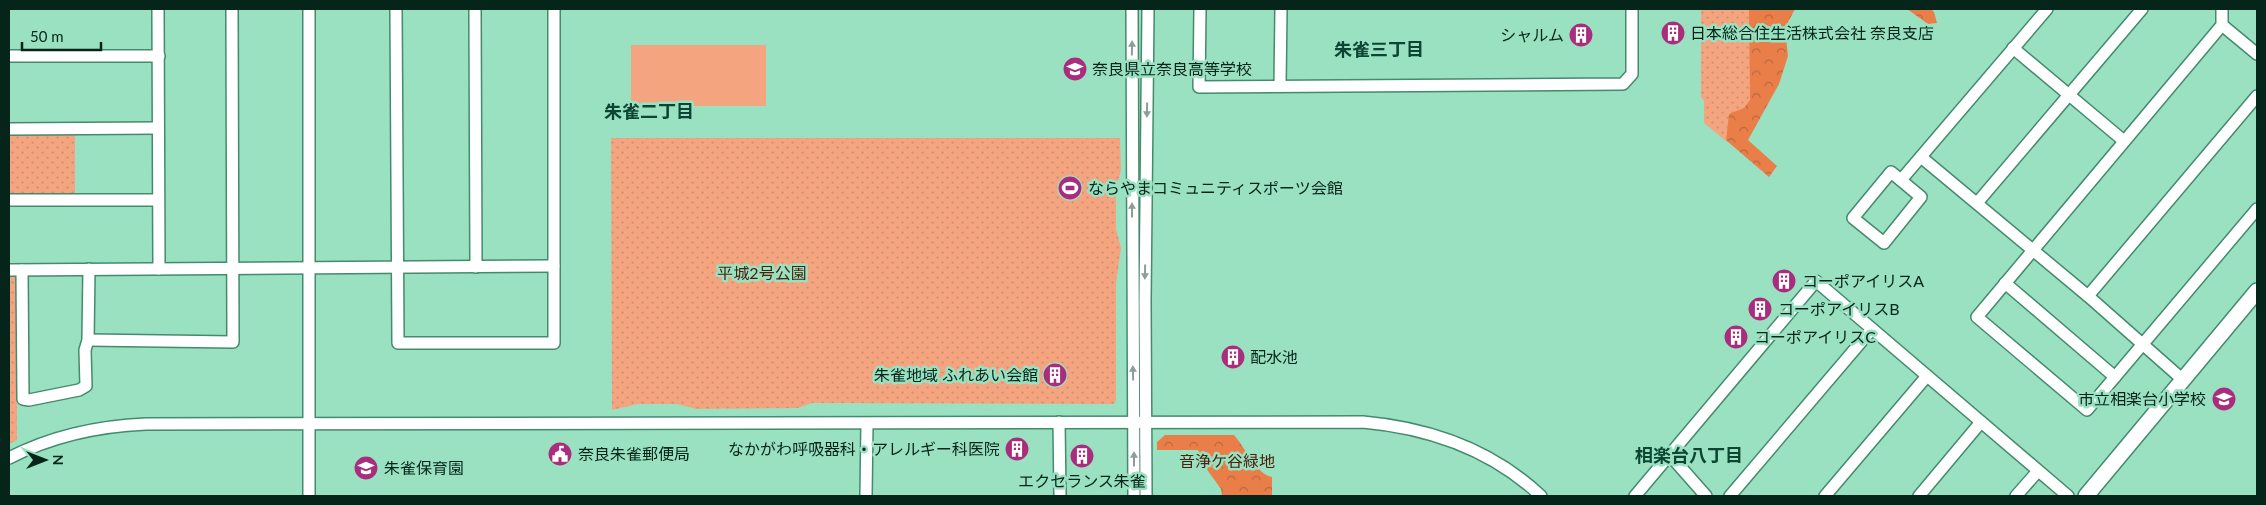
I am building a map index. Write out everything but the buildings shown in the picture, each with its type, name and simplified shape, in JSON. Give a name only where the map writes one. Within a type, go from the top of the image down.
[{"type":"main road","points":[[2086,496],[2257,291]]},
{"type":"street","points":[[158,9],[159,269]]},
{"type":"street","points":[[88,340],[233,342],[232,9]]},
{"type":"street","points":[[309,9],[309,496]]},
{"type":"street","points":[[396,9],[398,343],[554,343],[554,9]]},
{"type":"street","points":[[475,9],[476,267]]},
{"type":"street","points":[[1132,9],[1140,422],[1146,496]]},
{"type":"street","points":[[1134,496],[1140,422],[1148,9]]},
{"type":"street","points":[[1200,9],[1199,87],[1623,84],[1632,74],[1632,9]]},
{"type":"street","points":[[1280,85],[1281,9]]},
{"type":"street","points":[[1901,180],[2047,9]]},
{"type":"street","points":[[1977,203],[2142,9]]},
{"type":"street","points":[[2222,9],[2222,25],[1977,316],[2087,410],[2257,209]]},
{"type":"street","points":[[2222,25],[2257,54]]},
{"type":"street","points":[[2013,48],[2124,141]]},
{"type":"street","points":[[9,56],[158,56]]},
{"type":"street","points":[[2088,296],[2257,96]]},
{"type":"street","points":[[9,129],[158,128]]},
{"type":"street","points":[[1921,157],[2088,296],[2182,379]]},
{"type":"street","points":[[1891,172],[1901,180],[1921,196],[1884,244],[1853,218],[1891,172]]},
{"type":"street","points":[[9,200],[158,200]]},
{"type":"street","points":[[9,270],[554,266]]},
{"type":"street","points":[[22,270],[23,399],[29,400],[79,390],[86,386],[85,350],[88,340],[89,269]]},
{"type":"street","points":[[1634,496],[1816,281],[2068,496]]},
{"type":"street","points":[[2005,283],[2115,377]]},
{"type":"street","points":[[1730,496],[1872,329]]},
{"type":"street","points":[[1824,496],[1927,376]]},
{"type":"street","points":[[1059,422],[1060,496]]},
{"type":"street","points":[[9,458],[57,438],[106,427],[146,424],[1363,422],[1396,425],[1425,431],[1472,448],[1493,459],[1541,496]]},
{"type":"street","points":[[1919,496],[1981,422]]},
{"type":"street","points":[[866,496],[867,424]]},
{"type":"street","points":[[1669,454],[1706,496]]},
{"type":"street","points":[[2016,496],[2038,470]]},
{"type":"green space","points":[[1701,9],[1795,9],[1785,28],[1788,56],[1779,84],[1748,140],[1777,166],[1769,177],[1720,135],[1720,109],[1701,97]]},
{"type":"green space","points":[[1701,9],[1749,9],[1750,100],[1744,108],[1729,114],[1726,141],[1704,123],[1704,101],[1701,97]]},
{"type":"green space","points":[[1907,9],[1931,9],[1934,12],[1937,23],[1928,24]]},
{"type":"green space","points":[[631,45],[766,45],[766,106],[631,106]]},
{"type":"green space","points":[[9,134],[75,134],[75,195],[9,195]]},
{"type":"green space","name":"平城2号公園","points":[[611,138],[1120,138],[1121,170],[1116,190],[1116,229],[1121,248],[1116,283],[1116,400],[1114,404],[812,403],[798,408],[697,409],[677,404],[638,404],[612,410]]},
{"type":"green space","points":[[9,274],[17,279],[17,440],[9,444]]},
{"type":"green space","name":"音浄ケ谷緑地","points":[[1165,435],[1234,435],[1256,466],[1272,477],[1272,496],[1222,496],[1221,489],[1208,471],[1198,450],[1157,450],[1157,442]]},
{"type":"place","name":"日本総合住生活株式会社 奈良支店","points":[[1673,33]]},
{"type":"place","name":"シャルム","points":[[1581,35]]},
{"type":"place","name":"奈良県立奈良高等学校","points":[[1075,69]]},
{"type":"place","name":"ならやまコミュニティスポーツ会館","points":[[1070,188]]},
{"type":"place","name":"コーポアイリスA","points":[[1784,281]]},
{"type":"place","name":"コーポアイリスB","points":[[1760,309]]},
{"type":"place","name":"コーポアイリスC","points":[[1736,337]]},
{"type":"place","name":"配水池","points":[[1233,357]]},
{"type":"place","name":"朱雀地域 ふれあい会館","points":[[1055,375]]},
{"type":"place","name":"市立相楽台小学校","points":[[2224,399]]},
{"type":"place","name":"なかがわ呼吸器科・アレルギー科医院","points":[[1017,449]]},
{"type":"place","name":"奈良朱雀郵便局","points":[[560,454]]},
{"type":"place","name":"エクセランス朱雀","points":[[1082,456]]},
{"type":"place","name":"朱雀保育園","points":[[366,468]]},
{"type":"district","name":"朱雀三丁目","points":[[1379,50]]},
{"type":"district","name":"朱雀二丁目","points":[[649,112]]},
{"type":"district","name":"相楽台八丁目","points":[[1689,456]]}]
